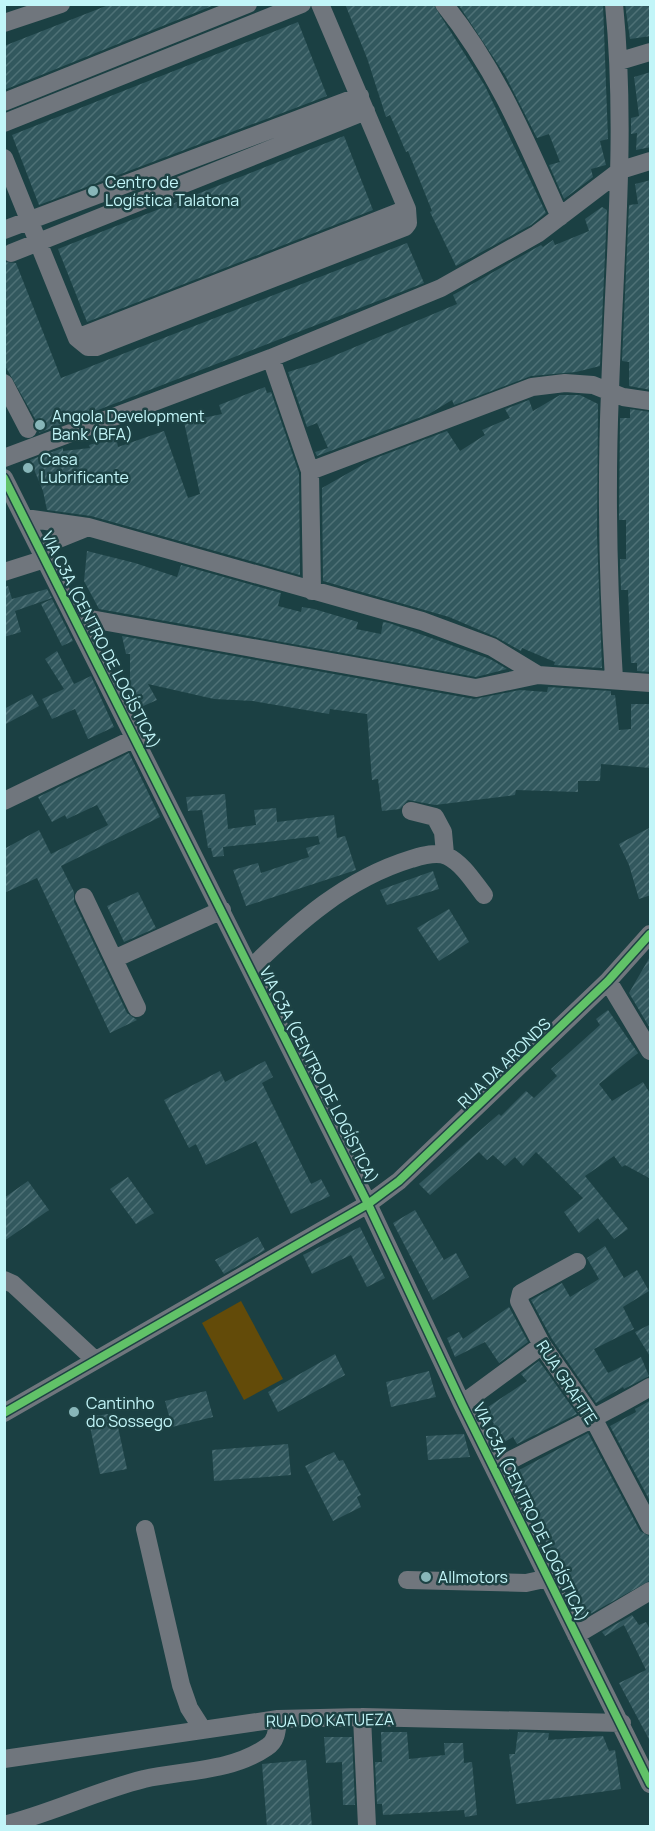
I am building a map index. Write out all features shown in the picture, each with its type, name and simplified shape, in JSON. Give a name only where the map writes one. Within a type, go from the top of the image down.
[{"type":"street","points":[[4,23],[61,4]]},
{"type":"street","points":[[4,102],[248,4]]},
{"type":"street","points":[[4,123],[302,4]]},
{"type":"street","points":[[4,158],[77,338],[407,209],[320,4]]},
{"type":"street","points":[[444,4],[474,43],[493,76],[560,217]]},
{"type":"street","points":[[614,4],[620,61],[621,170],[610,393],[608,580],[614,679]]},
{"type":"street","points":[[620,61],[651,52]]},
{"type":"street","points":[[4,230],[363,104]]},
{"type":"street","points":[[12,253],[363,104]]},
{"type":"street","points":[[4,458],[271,358],[441,288],[504,255],[560,217],[621,170],[651,161]]},
{"type":"street","points":[[271,358],[310,471],[312,591]]},
{"type":"street","points":[[4,383],[28,429]]},
{"type":"street","points":[[310,471],[532,387],[565,383],[593,385],[610,393],[651,401]]},
{"type":"street","name":"VIA C3A (CENTRO DE LOGÍSTICA)","points":[[4,478],[368,1204],[462,1404],[496,1468],[651,1784]]},
{"type":"street","points":[[25,518],[88,527],[446,629],[492,646],[538,675]]},
{"type":"street","points":[[7,571],[88,527]]},
{"type":"street","points":[[74,616],[476,688],[538,675],[651,683]]},
{"type":"street","points":[[4,801],[135,738]]},
{"type":"street","points":[[411,811],[435,817],[443,832],[445,855]]},
{"type":"street","points":[[250,969],[297,923],[350,884],[393,865],[421,856],[445,855],[460,865],[484,895]]},
{"type":"street","points":[[84,897],[137,1008]]},
{"type":"street","points":[[114,959],[222,910]]},
{"type":"street","name":"RUA DA ARONDS","points":[[4,1413],[368,1204],[399,1181],[454,1130],[608,981],[651,934]]},
{"type":"street","points":[[608,981],[651,1051]]},
{"type":"street","name":"RUA GRAFITE","points":[[577,1262],[519,1297],[542,1345],[593,1418],[651,1526]]},
{"type":"street","points":[[4,1280],[13,1284],[95,1360]]},
{"type":"street","points":[[462,1404],[542,1345]]},
{"type":"street","points":[[496,1468],[609,1412],[651,1387]]},
{"type":"street","points":[[145,1529],[181,1685],[189,1708],[203,1730]]},
{"type":"street","points":[[407,1580],[526,1583],[549,1578]]},
{"type":"street","points":[[576,1635],[651,1591]]},
{"type":"street","points":[[362,1717],[366,1827]]},
{"type":"street","name":"RUA DO KATUEZA","points":[[4,1759],[278,1719],[362,1717],[622,1723]]},
{"type":"street","points":[[4,1825],[145,1779],[190,1773],[257,1753],[270,1746],[276,1737],[278,1719]]},
{"type":"shaded area","points":[[241,1301],[283,1379],[244,1400],[202,1323]]},
{"type":"building","points":[[111,4],[217,4],[4,90],[4,46]]},
{"type":"building","points":[[345,4],[433,4],[485,86],[546,213],[531,225],[456,266],[430,212],[432,211],[408,151],[406,152],[390,115],[386,117],[367,58]]},
{"type":"building","points":[[458,4],[603,4],[608,139],[600,141],[606,165],[591,169],[593,177],[564,199],[549,165],[560,162],[549,134],[537,138],[505,75]]},
{"type":"building","points":[[625,4],[651,4],[651,36],[630,39]]},
{"type":"building","points":[[298,22],[327,96],[39,205],[12,135]]},
{"type":"building","points":[[651,72],[651,147],[636,150],[637,133],[631,134],[631,118],[639,116],[634,77]]},
{"type":"building","points":[[344,136],[373,210],[87,322],[58,249]]},
{"type":"building","points":[[651,180],[651,390],[629,386],[629,362],[622,361],[629,205],[638,204],[635,184]]},
{"type":"building","points":[[602,207],[607,210],[600,366],[576,372],[531,376],[454,405],[452,400],[429,414],[317,456],[315,452],[328,448],[317,423],[307,427],[288,372],[317,363],[457,304],[453,295],[541,245],[543,247],[553,240],[555,245],[589,231],[585,219]]},
{"type":"building","points":[[407,243],[424,283],[39,433],[38,424],[4,364],[4,262],[16,263],[61,378]]},
{"type":"building","points":[[265,387],[267,393],[271,392],[299,473],[300,575],[91,516],[47,510],[43,491],[30,460],[63,448],[63,451],[90,448],[89,445],[116,437],[118,447],[164,431],[188,498],[200,494],[184,422],[222,414],[219,405]]},
{"type":"building","points":[[560,395],[580,395],[598,404],[597,535],[602,668],[554,665],[555,662],[522,648],[521,651],[496,637],[449,617],[323,581],[322,488],[373,459],[447,431],[460,451],[485,435],[482,430],[510,418],[505,409],[529,400],[533,411]]},
{"type":"building","points":[[630,409],[651,412],[651,672],[637,671],[637,663],[631,663],[628,590],[621,590],[620,559],[626,559],[626,520],[619,520],[620,418],[630,418]]},
{"type":"building","points":[[87,551],[177,577],[181,565],[281,593],[278,606],[301,612],[302,607],[314,609],[358,622],[356,629],[381,634],[383,622],[389,623],[490,659],[507,669],[476,677],[99,609],[84,581]]},
{"type":"building","points":[[8,586],[12,599],[47,589],[52,598],[15,611],[21,632],[4,637],[4,587]]},
{"type":"building","points":[[52,599],[73,641],[62,646],[41,604]]},
{"type":"building","points":[[122,636],[474,699],[520,690],[547,692],[548,687],[611,691],[611,695],[615,695],[619,730],[631,729],[631,704],[649,704],[651,768],[601,764],[600,781],[578,781],[578,792],[516,790],[515,795],[435,805],[408,800],[400,809],[382,811],[378,779],[372,780],[367,714],[330,709],[329,714],[253,701],[214,699],[148,684],[157,700],[141,707],[130,687],[130,654],[126,654]]},
{"type":"building","points":[[57,651],[74,684],[91,676],[114,727],[88,739],[75,709],[52,719],[42,699],[64,689],[45,659]]},
{"type":"building","points":[[32,694],[39,706],[4,725],[4,709]]},
{"type":"building","points":[[129,753],[160,817],[61,866],[74,892],[74,902],[127,1013],[137,1020],[110,1033],[37,878],[4,893],[4,849],[39,830],[51,854],[108,825],[97,805],[67,819],[65,815],[52,822],[38,797]]},
{"type":"building","points":[[225,794],[228,829],[256,825],[254,810],[276,808],[277,822],[334,815],[337,838],[345,836],[356,870],[246,906],[233,870],[258,863],[261,873],[309,857],[306,848],[320,844],[318,836],[223,847],[224,856],[213,857],[211,848],[208,848],[202,810],[188,811],[186,797]]},
{"type":"building","points":[[651,827],[651,895],[639,899],[629,865],[619,844]]},
{"type":"building","points":[[433,871],[439,889],[387,905],[380,890]]},
{"type":"building","points":[[138,892],[156,928],[124,942],[107,906]]},
{"type":"building","points":[[449,909],[469,942],[439,961],[417,928]]},
{"type":"building","points":[[651,955],[651,1030],[629,993]]},
{"type":"building","points":[[608,1010],[638,1053],[599,1084],[612,1101],[643,1082],[651,1095],[651,1179],[625,1165],[622,1167],[614,1156],[585,1176],[628,1229],[614,1239],[598,1218],[579,1233],[564,1212],[583,1198],[536,1152],[523,1166],[515,1157],[505,1166],[493,1155],[487,1160],[479,1152],[430,1195],[419,1184],[499,1114],[501,1116],[526,1091],[534,1098],[557,1076],[551,1069],[600,1025],[596,1019]]},
{"type":"building","points":[[265,1061],[273,1077],[262,1083],[311,1184],[321,1179],[330,1196],[291,1214],[256,1141],[206,1165],[196,1144],[189,1148],[164,1100],[220,1071],[225,1082]]},
{"type":"building","points":[[128,1177],[154,1213],[136,1224],[110,1189]]},
{"type":"building","points":[[28,1181],[49,1210],[4,1241],[4,1198]]},
{"type":"building","points":[[415,1210],[444,1260],[456,1253],[469,1277],[433,1300],[393,1223]]},
{"type":"building","points":[[360,1227],[385,1278],[367,1287],[351,1255],[312,1274],[303,1255]]},
{"type":"building","points":[[258,1237],[265,1250],[224,1274],[215,1260]]},
{"type":"building","points":[[605,1246],[624,1278],[637,1270],[649,1291],[623,1307],[634,1329],[594,1349],[608,1373],[641,1357],[649,1376],[624,1389],[623,1387],[596,1403],[552,1339],[531,1300],[562,1283],[570,1297],[599,1279],[587,1258]]},
{"type":"building","points":[[509,1307],[528,1342],[499,1363],[485,1342],[455,1357],[447,1338],[459,1332],[463,1339]]},
{"type":"building","points":[[651,1324],[651,1358],[635,1332]]},
{"type":"building","points":[[335,1354],[345,1375],[278,1412],[268,1392]]},
{"type":"building","points":[[539,1361],[577,1414],[517,1444],[513,1437],[501,1444],[490,1427],[494,1424],[485,1409],[527,1381],[521,1374]]},
{"type":"building","points":[[429,1371],[436,1397],[391,1407],[386,1382]]},
{"type":"building","points":[[206,1391],[213,1417],[172,1427],[165,1401]]},
{"type":"building","points":[[651,1400],[651,1503],[610,1426],[636,1412],[635,1409]]},
{"type":"building","points":[[115,1413],[127,1469],[100,1474],[88,1417]]},
{"type":"building","points":[[588,1433],[640,1531],[651,1537],[651,1580],[583,1618],[570,1596],[574,1594],[551,1558],[555,1556],[537,1528],[510,1475]]},
{"type":"building","points":[[464,1434],[470,1457],[428,1460],[426,1436]]},
{"type":"building","points":[[288,1444],[291,1475],[214,1481],[212,1450]]},
{"type":"building","points":[[334,1452],[339,1461],[343,1460],[361,1495],[357,1497],[361,1507],[333,1521],[305,1466]]},
{"type":"building","points":[[632,1615],[639,1625],[646,1622],[651,1631],[651,1743],[619,1683],[646,1670],[624,1625],[605,1636],[602,1632]]},
{"type":"building","points":[[381,1732],[407,1732],[409,1759],[445,1755],[444,1743],[463,1743],[464,1763],[472,1762],[477,1815],[465,1817],[464,1810],[383,1815],[382,1804],[377,1804],[375,1762],[382,1762]]},
{"type":"building","points":[[518,1732],[549,1733],[548,1740],[603,1736],[609,1751],[615,1750],[621,1789],[516,1804],[509,1754],[515,1754]]},
{"type":"building","points":[[324,1737],[352,1737],[355,1805],[343,1805],[342,1762],[326,1763]]},
{"type":"building","points":[[306,1760],[312,1827],[267,1827],[262,1764]]},
{"type":"cycle path","points":[[4,478],[368,1204],[462,1404],[650,1784]]},
{"type":"cycle path","points":[[4,1413],[368,1204],[399,1181],[608,981],[650,934]]},
{"type":"place","name":"Centro de Logística Talatona","points":[[93,191]]},
{"type":"place","name":"Angola Development Bank (BFA)","points":[[40,425]]},
{"type":"place","name":"Casa Lubrificante","points":[[28,468]]},
{"type":"place","name":"Cantinho do Sossego","points":[[74,1412]]},
{"type":"place","name":"Allmotors","points":[[426,1577]]}]
